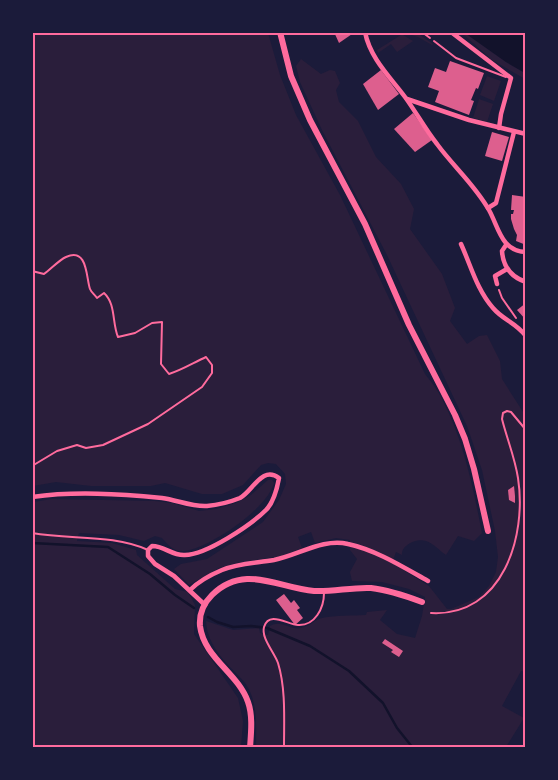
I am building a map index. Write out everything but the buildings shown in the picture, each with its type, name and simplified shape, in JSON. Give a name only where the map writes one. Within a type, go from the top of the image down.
[{"type":"main road","points":[[280,32],[291,76],[310,120],[373,241],[410,324],[458,423],[474,469],[488,531]]},
{"type":"main road","points":[[250,748],[251,719],[249,703],[238,683],[205,643],[200,625],[201,614],[205,604],[217,590],[229,583],[241,580],[265,580],[302,590],[324,591],[369,588],[384,590],[422,602]]},
{"type":"street","points":[[365,32],[374,56],[406,98],[437,144],[488,208],[506,245],[512,250],[526,252]]},
{"type":"street","points":[[451,32],[511,78],[499,128]]},
{"type":"street","points":[[406,98],[469,120],[526,134]]},
{"type":"street","points":[[488,208],[496,203],[514,132]]},
{"type":"street","points":[[461,244],[484,296],[495,310],[516,324],[526,336]]},
{"type":"street","points":[[506,245],[502,251],[507,269],[520,280],[526,282]]},
{"type":"street","points":[[497,284],[495,276],[507,269]]},
{"type":"street","points":[[32,497],[75,494],[152,498],[176,500],[205,506],[241,497],[250,491],[259,479],[266,474],[274,474],[278,478],[275,495],[267,509],[219,543],[200,552],[186,555],[174,554],[160,546],[152,546],[148,550],[148,556],[155,564],[174,576],[205,604]]},
{"type":"street","points":[[190,590],[198,581],[237,565],[276,560],[325,543],[336,542],[348,543],[370,551],[428,581]]},
{"type":"lane","points":[[434,41],[456,58],[511,78]]},
{"type":"lane","points":[[431,613],[453,612],[478,601],[506,568],[517,536],[521,504],[515,458],[502,420],[503,413],[511,412],[526,430]]},
{"type":"lane","points":[[32,533],[59,537],[108,540],[132,544],[148,550]]},
{"type":"lane","points":[[284,748],[280,674],[275,656],[264,636],[264,628],[268,621],[277,619],[295,625],[306,624],[314,620],[322,609],[324,591]]},
{"type":"path","points":[[422,32],[434,41]]},
{"type":"path","points":[[32,271],[44,274],[66,257],[74,256],[80,258],[85,265],[90,290],[97,298],[104,293],[109,298],[113,311],[114,328],[118,337],[135,333],[152,322],[162,322],[161,364],[169,374],[183,370],[206,357],[212,365],[212,373],[202,387],[148,424],[103,445],[86,448],[77,445],[57,451],[32,466]]},
{"type":"path","points":[[497,284],[502,298],[519,321]]},
{"type":"shaded area","points":[[33,33],[268,33],[280,75],[296,115],[340,195],[425,374],[450,415],[462,448],[482,533],[474,541],[458,536],[446,555],[429,542],[422,540],[414,541],[404,548],[402,555],[396,552],[392,563],[429,586],[447,609],[451,609],[479,597],[489,586],[496,572],[498,557],[495,531],[482,470],[467,426],[387,255],[322,130],[300,82],[296,66],[301,59],[321,74],[330,70],[335,71],[340,83],[336,90],[339,102],[358,121],[376,157],[401,184],[414,209],[410,229],[442,274],[455,308],[450,321],[467,344],[479,336],[487,335],[500,361],[502,379],[525,415],[525,672],[521,671],[502,706],[524,718],[506,747],[256,747],[256,716],[251,693],[215,648],[209,635],[206,621],[233,630],[259,628],[260,633],[268,635],[270,626],[274,624],[301,628],[322,618],[366,615],[367,612],[387,610],[380,620],[397,634],[415,638],[422,616],[425,597],[409,589],[382,582],[352,581],[350,572],[357,559],[350,550],[350,540],[336,538],[315,543],[311,532],[298,537],[302,548],[282,556],[237,563],[219,568],[189,585],[174,569],[181,564],[207,559],[263,522],[279,500],[286,484],[285,474],[276,464],[268,463],[261,465],[243,485],[222,494],[202,494],[165,483],[151,486],[91,486],[56,482],[33,486]]},
{"type":"shaded area","points":[[399,33],[405,33],[403,35],[413,41],[397,52],[391,44],[378,53],[377,50],[401,35]]},
{"type":"shaded area","points":[[405,33],[417,33],[433,44],[432,45],[418,37]]},
{"type":"shaded area","points":[[465,33],[525,73],[525,79],[492,60],[463,34]]},
{"type":"shaded area","points":[[465,33],[525,33],[525,73],[506,62]]},
{"type":"shaded area","points":[[487,76],[501,81],[494,101],[480,95]]},
{"type":"shaded area","points":[[479,99],[493,104],[487,122],[473,118]]},
{"type":"shaded area","points":[[268,480],[272,480],[274,483],[269,493],[250,515],[222,535],[195,548],[184,551],[177,550],[162,538],[155,536],[144,541],[119,535],[79,533],[77,541],[112,543],[136,550],[137,555],[175,589],[188,592],[195,605],[194,634],[238,698],[243,721],[241,747],[33,748],[33,502],[52,499],[155,501],[172,503],[199,511],[216,509],[236,503],[251,495]]},
{"type":"waterway","points":[[32,543],[108,547],[150,574],[194,608]]},
{"type":"waterway","points":[[208,617],[233,627],[251,626],[267,628],[310,646],[349,671],[383,703],[397,728],[413,748]]}]
